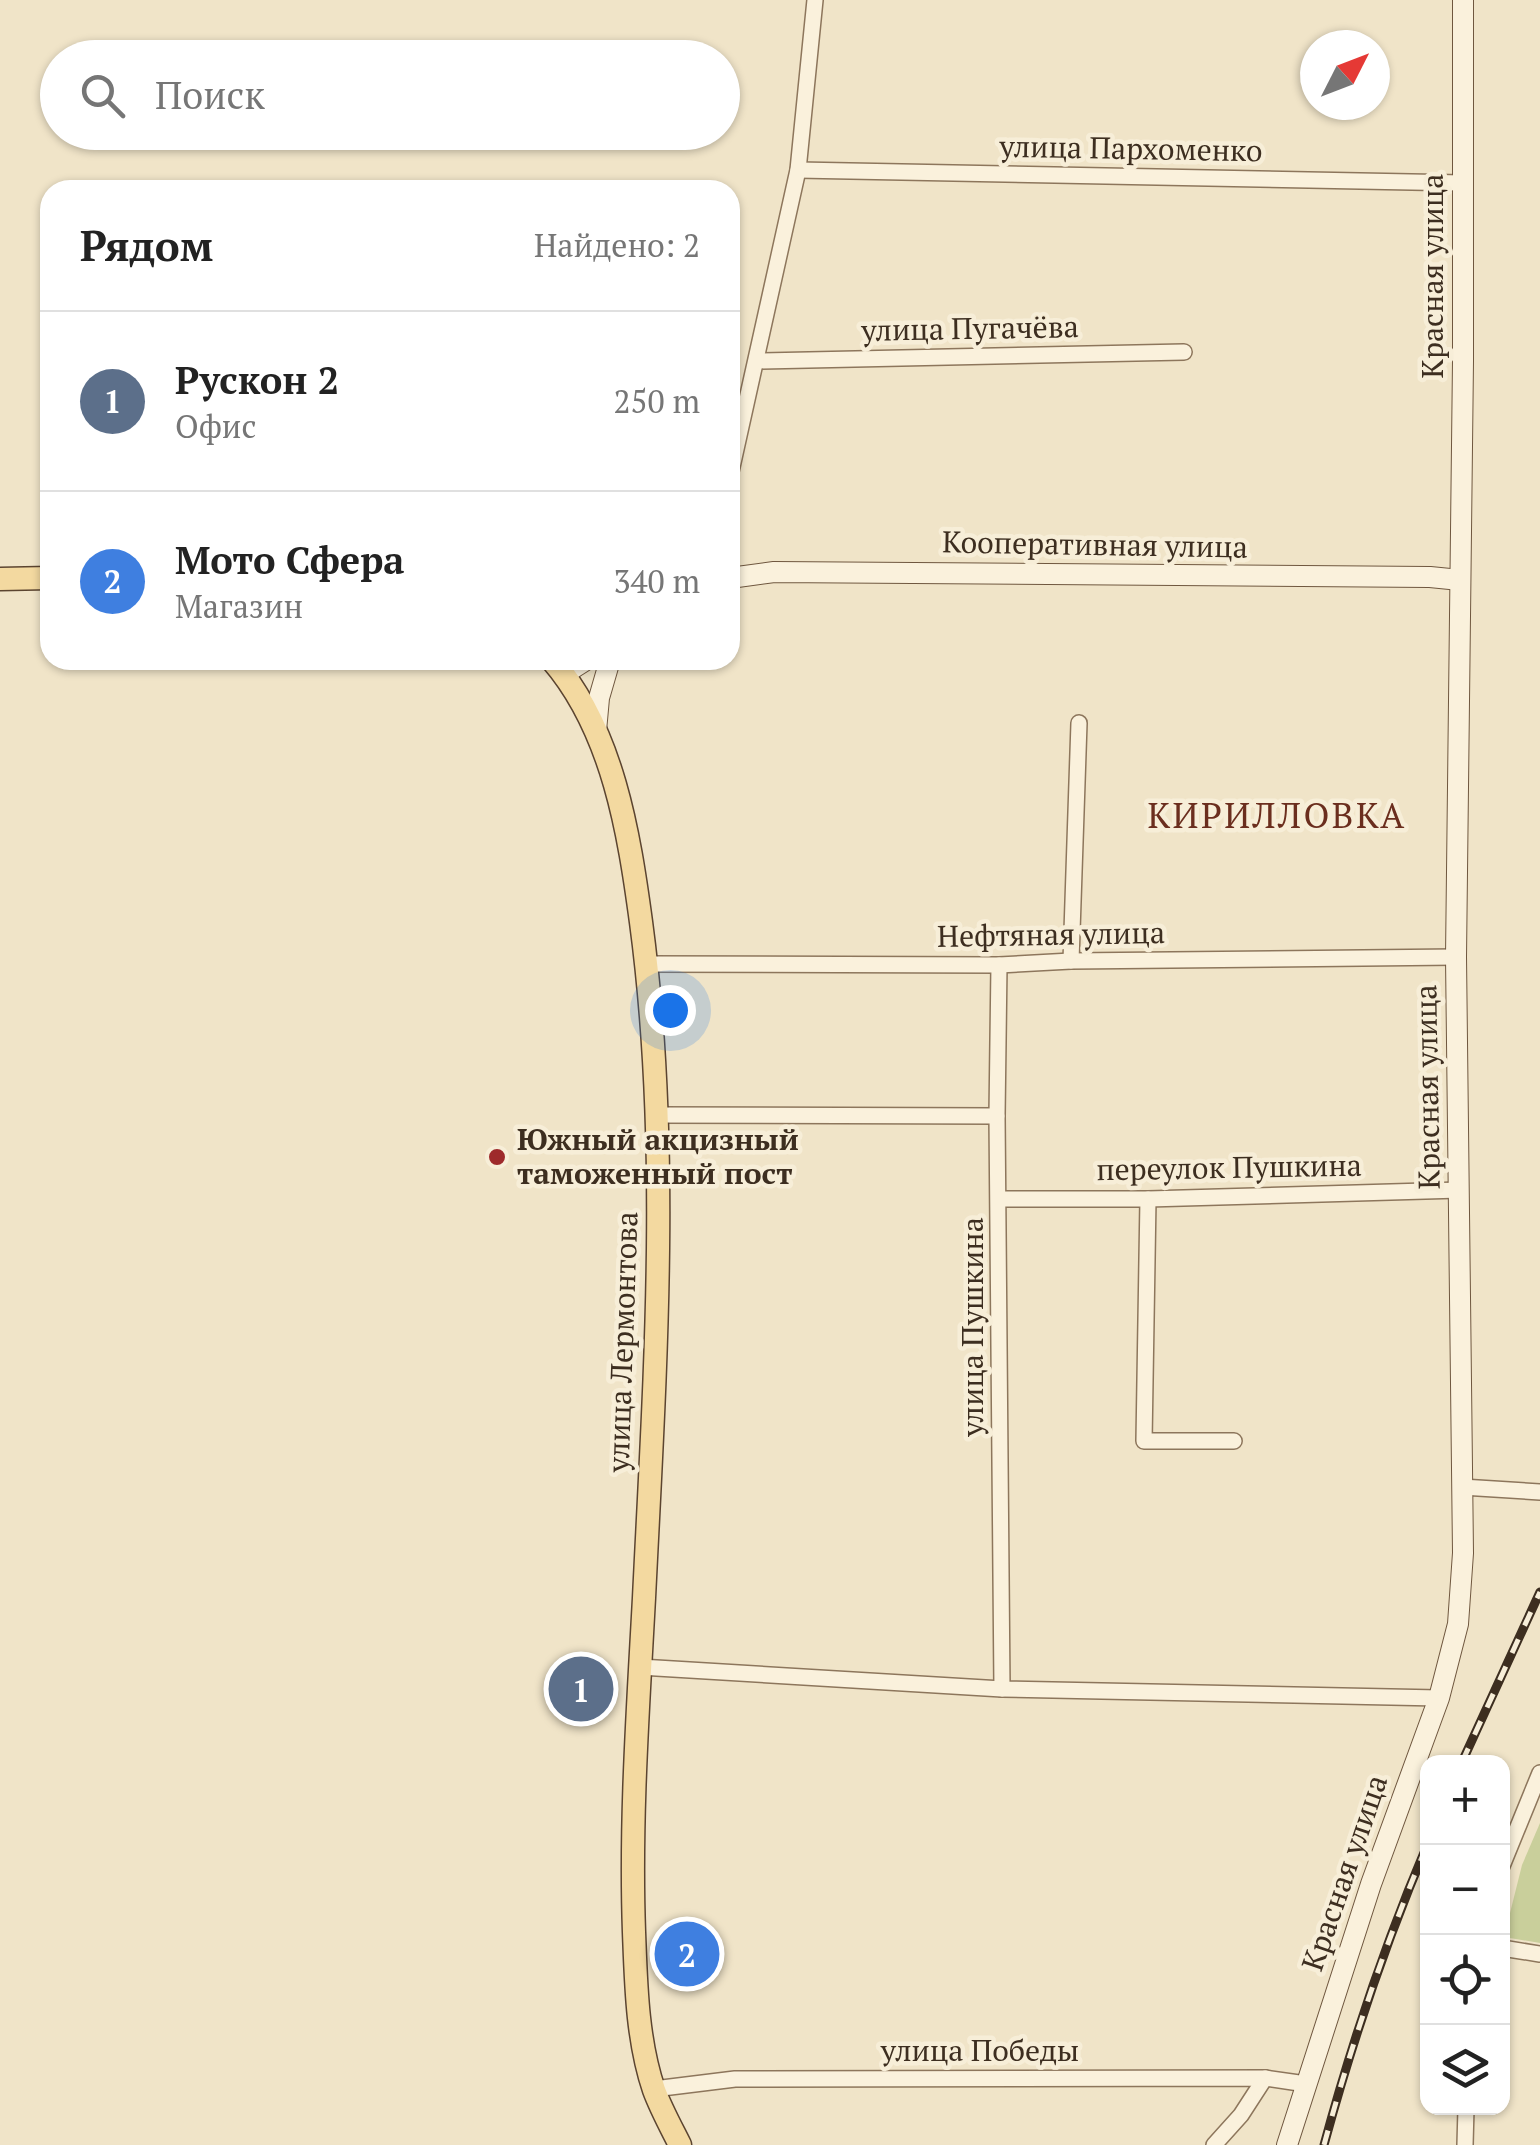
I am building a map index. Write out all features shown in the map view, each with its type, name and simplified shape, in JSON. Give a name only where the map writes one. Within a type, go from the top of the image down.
[{"type":"main road","name":"Красная улица","points":[[1287,2145],[1371,1884],[1439,1698],[1458,1624],[1462,1554],[1456,957],[1462,0]]},
{"type":"main road","name":"Кооперативная улица","points":[[740,577],[774,572],[1460,580]]},
{"type":"main road","points":[[0,579],[40,578]]},
{"type":"main road","name":"улица Лермонтова","points":[[560,670],[596,731],[618,798],[635,880],[646,964],[658,1116],[633,1904],[639,2020],[654,2089],[680,2145]]},
{"type":"main road","points":[[596,731],[607,670]]},
{"type":"street","points":[[740,435],[798,170],[815,0]]},
{"type":"street","name":"улица Пархоменко","points":[[798,170],[1463,184]]},
{"type":"street","name":"улица Пугачёва","points":[[758,361],[1184,352]]},
{"type":"street","points":[[1071,960],[1079,724]]},
{"type":"street","name":"Нефтяная улица","points":[[646,964],[1000,965],[1071,960],[1456,957]]},
{"type":"street","name":"улица Пушкина","points":[[1000,965],[997,1116],[1002,1689]]},
{"type":"street","points":[[658,1116],[997,1116]]},
{"type":"street","name":"переулок Пушкина","points":[[1000,1199],[1460,1190]]},
{"type":"street","points":[[1148,1198],[1144,1441],[1234,1441]]},
{"type":"street","points":[[1462,1488],[1540,1492]]},
{"type":"street","points":[[640,1667],[1002,1689],[1439,1698]]},
{"type":"street","points":[[1510,1846],[1540,1773]]},
{"type":"street","points":[[1510,1949],[1540,1954]]},
{"type":"street","points":[[1214,2145],[1241,2115],[1264,2078]]},
{"type":"street","name":"улица Победы","points":[[654,2089],[735,2080],[1264,2078],[1306,2084]]},
{"type":"street","points":[[1464,2145],[1466,2115]]},
{"type":"green space","points":[[1540,1823],[1540,1943],[1510,1938],[1510,1913],[1522,1865]]},
{"type":"railway","points":[[1465,1755],[1540,1592]]},
{"type":"railway","points":[[1324,2145],[1371,1992],[1427,1845]]},
{"type":"place","name":"Южный акцизный таможенный пост","points":[[497,1157]]},
{"type":"place","name":"Рускон 2","points":[[581,1689]]},
{"type":"place","name":"Мото Сфера","points":[[687,1954]]},
{"type":"district","name":"КИРИЛЛОВКА","points":[[1277,816]]}]
